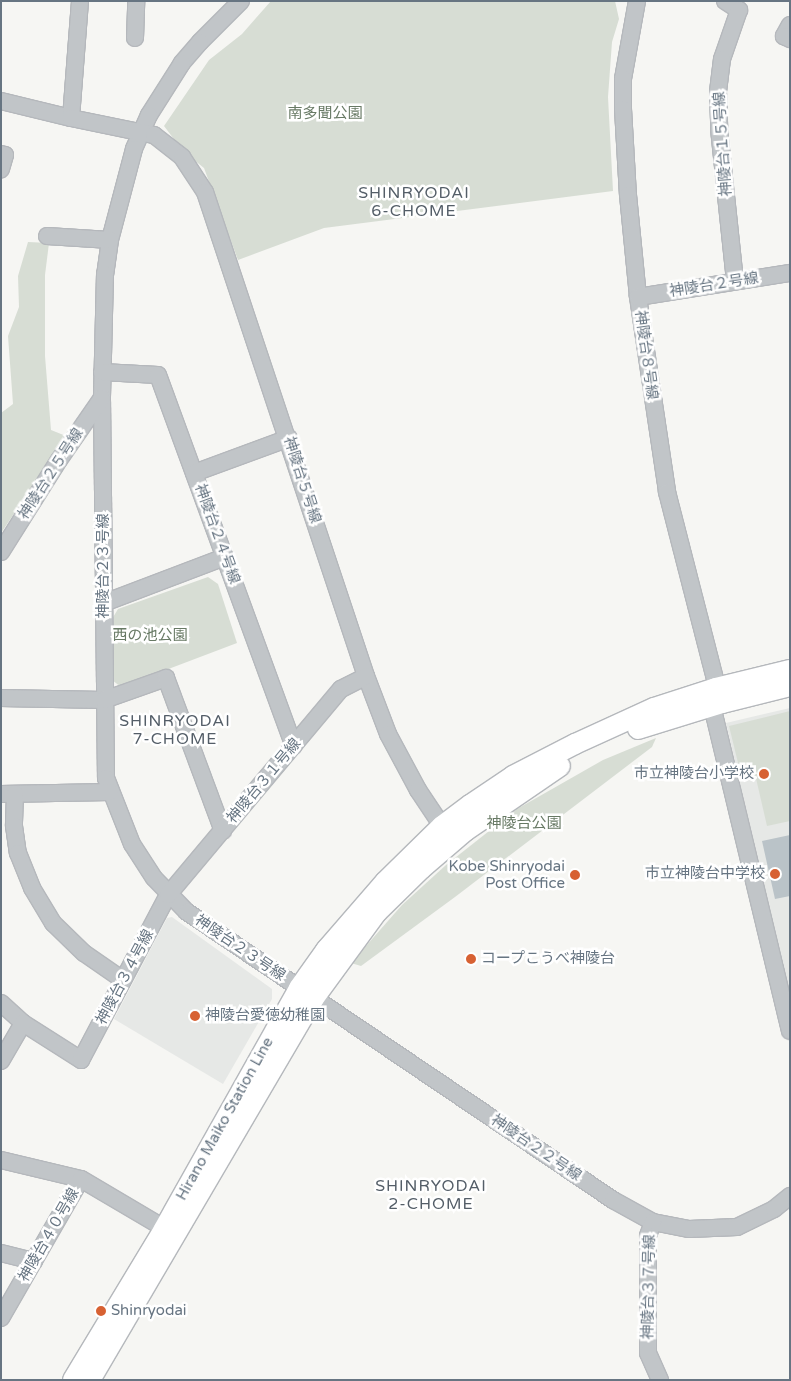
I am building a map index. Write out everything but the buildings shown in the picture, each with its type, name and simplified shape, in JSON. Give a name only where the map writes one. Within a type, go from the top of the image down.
[{"type":"main road","name":"Hirano Maiko Station Line","points":[[717,699],[790,670]]},
{"type":"main road","name":"Hirano Maiko Station Line","points":[[90,1380],[170,1232],[306,993],[326,950],[385,882],[449,832],[514,776],[630,717],[790,686]]},
{"type":"main road","name":"Hirano Maiko Station Line","points":[[73,1380],[170,1232]]},
{"type":"street","points":[[70,118],[80,1]]},
{"type":"street","points":[[135,38],[136,1]]},
{"type":"street","name":"神陵台２３号線","points":[[241,1],[182,63],[149,115],[134,149],[110,240],[105,274],[102,372],[106,778],[132,844],[168,895],[187,912],[306,993]]},
{"type":"street","name":"神陵台８号線","points":[[637,1],[624,71],[623,109],[628,195],[638,297],[667,492],[717,699],[790,1031]]},
{"type":"street","name":"神陵台１５号線","points":[[725,1],[740,10],[722,60],[718,92],[719,129],[735,280]]},
{"type":"street","name":"神陵台５号線","points":[[1,101],[70,118],[154,135],[182,157],[205,192],[289,438],[366,676],[388,734],[418,790],[449,832]]},
{"type":"street","points":[[1,154],[5,154],[1,169]]},
{"type":"street","points":[[47,236],[110,240]]},
{"type":"street","name":"神陵台２号線","points":[[638,297],[735,280],[790,273]]},
{"type":"street","name":"神陵台２４号線","points":[[102,372],[158,375],[294,746]]},
{"type":"street","name":"神陵台２５号線","points":[[1,552],[59,460],[102,398]]},
{"type":"street","points":[[194,473],[289,438]]},
{"type":"street","points":[[104,603],[225,557]]},
{"type":"street","name":"神陵台３１号線","points":[[168,895],[341,689],[366,676]]},
{"type":"street","points":[[1,698],[104,700],[166,678],[223,831]]},
{"type":"street","points":[[110,792],[8,794],[18,853],[32,888],[53,923],[84,953],[124,980]]},
{"type":"street","name":"神陵台３４号線","points":[[23,1023],[81,1060],[168,895]]},
{"type":"street","name":"神陵台２２号線","points":[[306,993],[613,1200],[653,1222],[689,1228],[737,1227],[774,1209],[790,1196]]},
{"type":"street","points":[[1,1003],[23,1023],[1,1061]]},
{"type":"street","points":[[1,1160],[81,1179],[170,1232]]},
{"type":"street","name":"神陵台４０号線","points":[[1,1318],[81,1179]]},
{"type":"street","name":"神陵台３７号線","points":[[653,1222],[648,1236],[648,1353],[660,1380]]},
{"type":"street","points":[[1,1253],[34,1261]]},
{"type":"shaded area","name":"市立神陵台小学校","points":[[790,708],[790,998],[726,723]]},
{"type":"shaded area","points":[[790,835],[790,896],[775,899],[762,841]]},
{"type":"shaded area","points":[[172,917],[272,989],[272,999],[223,1084],[114,1019],[167,918]]},
{"type":"green space","name":"南多聞公園","points":[[271,1],[615,1],[619,19],[612,42],[608,97],[613,191],[324,228],[238,260],[204,168],[183,151],[164,126],[209,60],[242,34]]},
{"type":"green space","points":[[28,242],[49,243],[45,275],[45,356],[51,430],[66,436],[1,533],[1,413],[13,404],[8,336],[19,307],[18,276]]},
{"type":"green space","name":"西の池公園","points":[[208,577],[218,584],[237,643],[121,687],[112,680],[112,619],[118,609]]},
{"type":"green space","name":"市立神陵台小学校","points":[[790,711],[790,821],[767,826],[755,774],[741,775],[729,726]]},
{"type":"green space","name":"神陵台公園","points":[[656,738],[652,747],[455,897],[361,966],[351,963],[402,905],[446,865],[517,809],[603,760]]},
{"type":"place","name":"市立神陵台小学校","points":[[764,774]]},
{"type":"place","name":"市立神陵台中学校","points":[[775,874]]},
{"type":"place","name":"Kobe Shinryodai Post Office","points":[[575,875]]},
{"type":"place","name":"コープこうべ神陵台","points":[[471,959]]},
{"type":"place","name":"神陵台愛徳幼稚園","points":[[195,1016]]},
{"type":"place","name":"Shinryodai","points":[[101,1311]]},
{"type":"district","name":"SHINRYODAI 6-CHOME","points":[[414,202]]},
{"type":"district","name":"SHINRYODAI 7-CHOME","points":[[175,730]]},
{"type":"district","name":"SHINRYODAI 2-CHOME","points":[[431,1195]]}]
